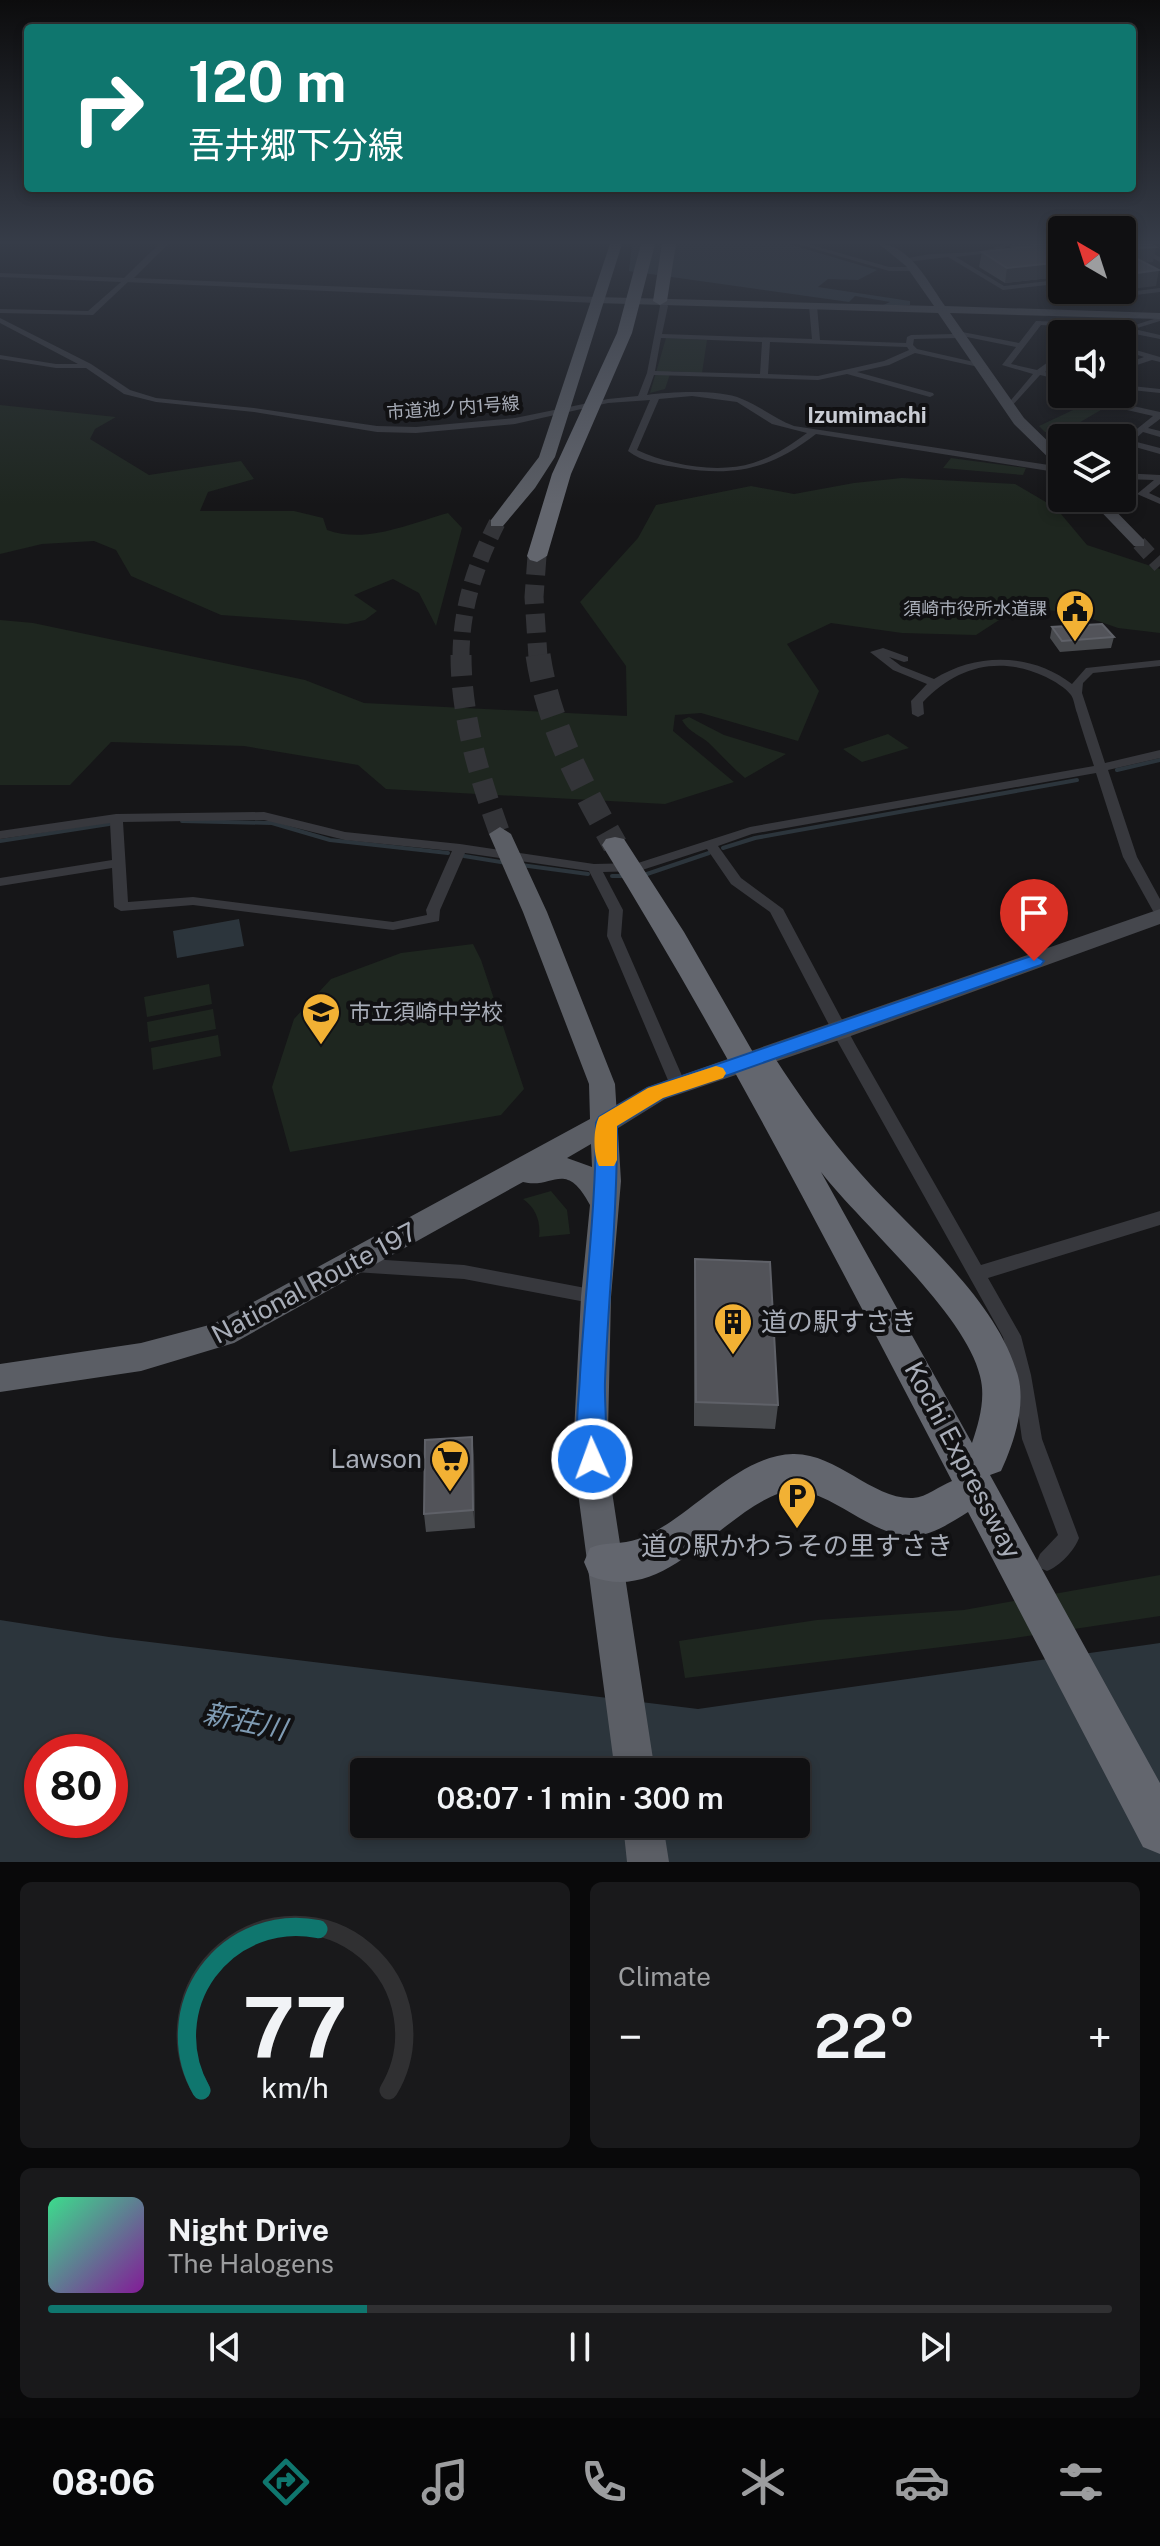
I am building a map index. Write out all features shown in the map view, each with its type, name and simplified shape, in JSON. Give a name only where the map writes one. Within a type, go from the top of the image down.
[{"type":"highway","points":[[497,523],[539,470],[564,410],[587,331]]},
{"type":"highway","points":[[537,556],[544,518],[557,483],[624,331]]},
{"type":"highway","points":[[502,837],[595,1060],[602,1084],[606,1123],[604,1204],[596,1297],[591,1432],[594,1485],[633,1758]]},
{"type":"highway","name":"Kochi Expressway","points":[[619,852],[763,1081],[1028,1554],[1160,1830]]},
{"type":"highway","points":[[763,1081],[974,1324],[992,1355],[1002,1396],[998,1425],[987,1458]]},
{"type":"highway","name":"National Route 197","points":[[0,1378],[142,1356],[199,1343],[245,1323],[606,1123]]},
{"type":"highway","points":[[476,1197],[532,1172],[558,1168],[584,1173],[596,1187],[604,1204]]},
{"type":"highway","points":[[605,1564],[647,1557],[755,1486],[787,1472],[826,1479],[885,1509],[908,1517],[933,1512],[956,1498]]},
{"type":"highway","points":[[645,1838],[648,1862]]},
{"type":"main road","points":[[956,331],[1019,421],[1048,449]]},
{"type":"main road","points":[[1109,512],[1139,543]]},
{"type":"main road","points":[[606,1123],[656,1093],[840,1031],[1160,914]]},
{"type":"street","name":"市道池ノ内1号線","points":[[22,331],[88,366],[118,388],[143,397],[280,413],[377,429],[416,430],[488,424],[642,397],[692,394],[734,399],[748,404],[775,422],[814,432],[1048,468]]},
{"type":"street","points":[[642,397],[651,373],[660,331]]},
{"type":"street","points":[[815,331],[816,342]]},
{"type":"street","points":[[1032,331],[1006,365],[1048,374]]},
{"type":"street","points":[[1136,331],[1160,337]]},
{"type":"street","points":[[912,348],[908,338],[958,334],[1020,346]]},
{"type":"street","points":[[659,336],[912,348],[980,366]]},
{"type":"street","points":[[764,376],[766,340]]},
{"type":"street","points":[[651,373],[818,378],[886,363],[912,348]]},
{"type":"street","points":[[1136,352],[1156,358]]},
{"type":"street","points":[[0,357],[56,366],[88,366]]},
{"type":"street","points":[[1136,364],[1156,358]]},
{"type":"street","points":[[1010,406],[1016,395],[1048,365]]},
{"type":"street","points":[[845,371],[930,395]]},
{"type":"street","points":[[1136,388],[1160,391]]},
{"type":"street","points":[[656,396],[632,451],[663,463],[743,468],[760,464],[814,432]]},
{"type":"street","points":[[1130,408],[1160,415]]},
{"type":"street","points":[[1136,436],[1160,415]]},
{"type":"street","points":[[1144,430],[1160,434]]},
{"type":"street","points":[[1136,446],[1160,451]]},
{"type":"street","points":[[1136,477],[1160,479]]},
{"type":"street","points":[[1160,479],[1142,491],[1146,496],[1160,501]]},
{"type":"street","points":[[904,659],[883,651],[875,652],[897,668],[935,683]]},
{"type":"street","points":[[918,714],[917,701],[935,683],[969,666],[998,662],[1039,668],[1061,679],[1076,693],[1130,857],[1160,914]]},
{"type":"street","points":[[1076,693],[1078,682],[1090,670],[1160,663]]},
{"type":"street","points":[[0,835],[116,818],[264,816],[345,836],[460,848],[594,868],[639,867],[784,824],[1101,768],[1160,754]]},
{"type":"street","points":[[116,818],[121,907],[193,901],[393,926],[434,918],[433,910],[460,848]]},
{"type":"street","points":[[710,844],[736,881],[776,909],[840,1031],[1012,1336],[1032,1439],[1069,1538],[1028,1554]]},
{"type":"street","points":[[0,882],[120,863]]},
{"type":"street","points":[[594,868],[616,910],[614,936],[678,1085]]},
{"type":"street","points":[[977,1274],[1160,1218]]},
{"type":"street","points":[[350,1265],[464,1272],[596,1297]]},
{"type":"shaded area","points":[[666,338],[707,340],[702,373],[671,371],[665,389],[650,393]]},
{"type":"shaded area","points":[[0,405],[116,417],[95,429],[90,439],[149,475],[241,461],[254,479],[208,492],[200,511],[294,511],[323,518],[327,530],[357,535],[388,531],[448,513],[462,528],[436,626],[419,593],[393,579],[354,595],[377,611],[365,620],[347,624],[221,615],[131,576],[116,550],[94,541],[42,544],[0,554]]},
{"type":"shaded area","points":[[1077,408],[1104,408],[1077,424],[1048,424],[1048,432],[1039,426]]},
{"type":"shaded area","points":[[951,458],[1026,468],[1023,475],[943,468]]},
{"type":"shaded area","points":[[902,478],[1015,484],[1048,503],[1048,512],[1059,512],[1087,545],[1160,569],[1160,633],[1118,628],[1075,613],[1019,607],[976,635],[902,633],[831,623],[787,644],[819,691],[798,741],[701,713],[675,715],[673,731],[734,782],[665,804],[386,789],[358,765],[244,746],[111,742],[70,785],[0,785],[0,620],[33,623],[305,680],[364,703],[627,716],[626,666],[580,602],[638,538],[656,505],[751,486],[794,494]]},
{"type":"shaded area","points":[[689,717],[724,735],[786,754],[745,778],[708,742],[685,725],[682,720]]},
{"type":"shaded area","points":[[888,734],[909,748],[862,762],[843,749]]},
{"type":"shaded area","points":[[473,944],[524,1089],[501,1115],[290,1152],[272,1087],[294,1019],[331,979],[401,953]]},
{"type":"shaded area","points":[[209,984],[212,1004],[147,1017],[144,997]]},
{"type":"shaded area","points":[[213,1009],[216,1029],[149,1042],[147,1022]]},
{"type":"shaded area","points":[[218,1035],[221,1056],[153,1070],[151,1048]]},
{"type":"shaded area","points":[[551,1191],[567,1210],[570,1234],[539,1237],[537,1216],[523,1199]]},
{"type":"shaded area","points":[[1160,1575],[1160,1616],[1008,1639],[685,1678],[679,1641],[817,1620],[964,1610]]},
{"type":"water","points":[[239,919],[244,946],[177,958],[173,931]]},
{"type":"water","name":"新荘川","points":[[0,1620],[109,1637],[698,1709],[1160,1643],[1160,1862],[0,1862]]},
{"type":"building","points":[[1102,624],[1114,637],[1062,641],[1052,627]]},
{"type":"building","name":"道の駅すさき","points":[[695,1259],[770,1262],[778,1405],[696,1402]]},
{"type":"building","name":"Lawson","points":[[472,1437],[473,1510],[424,1514],[425,1440]]},
{"type":"waterway","points":[[1117,770],[1160,760]]},
{"type":"waterway","points":[[723,848],[755,838],[1077,780]]},
{"type":"waterway","points":[[182,821],[272,823],[330,840],[448,853]]},
{"type":"waterway","points":[[0,841],[109,824]]},
{"type":"waterway","points":[[641,876],[709,853]]},
{"type":"waterway","points":[[464,856],[507,863]]},
{"type":"waterway","points":[[521,865],[588,874]]},
{"type":"waterway","points":[[612,876],[627,876]]},
{"type":"tunnel","points":[[461,656],[471,588],[497,523]]},
{"type":"tunnel","points":[[1139,543],[1160,566]]},
{"type":"tunnel","points":[[537,556],[534,597],[538,657]]},
{"type":"tunnel","points":[[538,655],[558,730],[578,777],[615,845]]},
{"type":"tunnel","points":[[461,656],[464,701],[473,746],[500,834]]},
{"type":"slow traffic","points":[[607,1160],[606,1123],[656,1093],[716,1073]]},
{"type":"place","name":"須崎市役所水道課","points":[[1075,643]]},
{"type":"place","name":"市立須崎中学校","points":[[321,1046]]},
{"type":"place","name":"道の駅すさき","points":[[733,1356]]},
{"type":"place","name":"Lawson","points":[[450,1493]]},
{"type":"place","name":"道の駅かわうその里すさき","points":[[797,1530]]},
{"type":"district","name":"Izumimachi","points":[[867,415]]},
{"type":"route","points":[[592,1459],[596,1297],[607,1181],[606,1123],[656,1093],[1034,961]]}]
